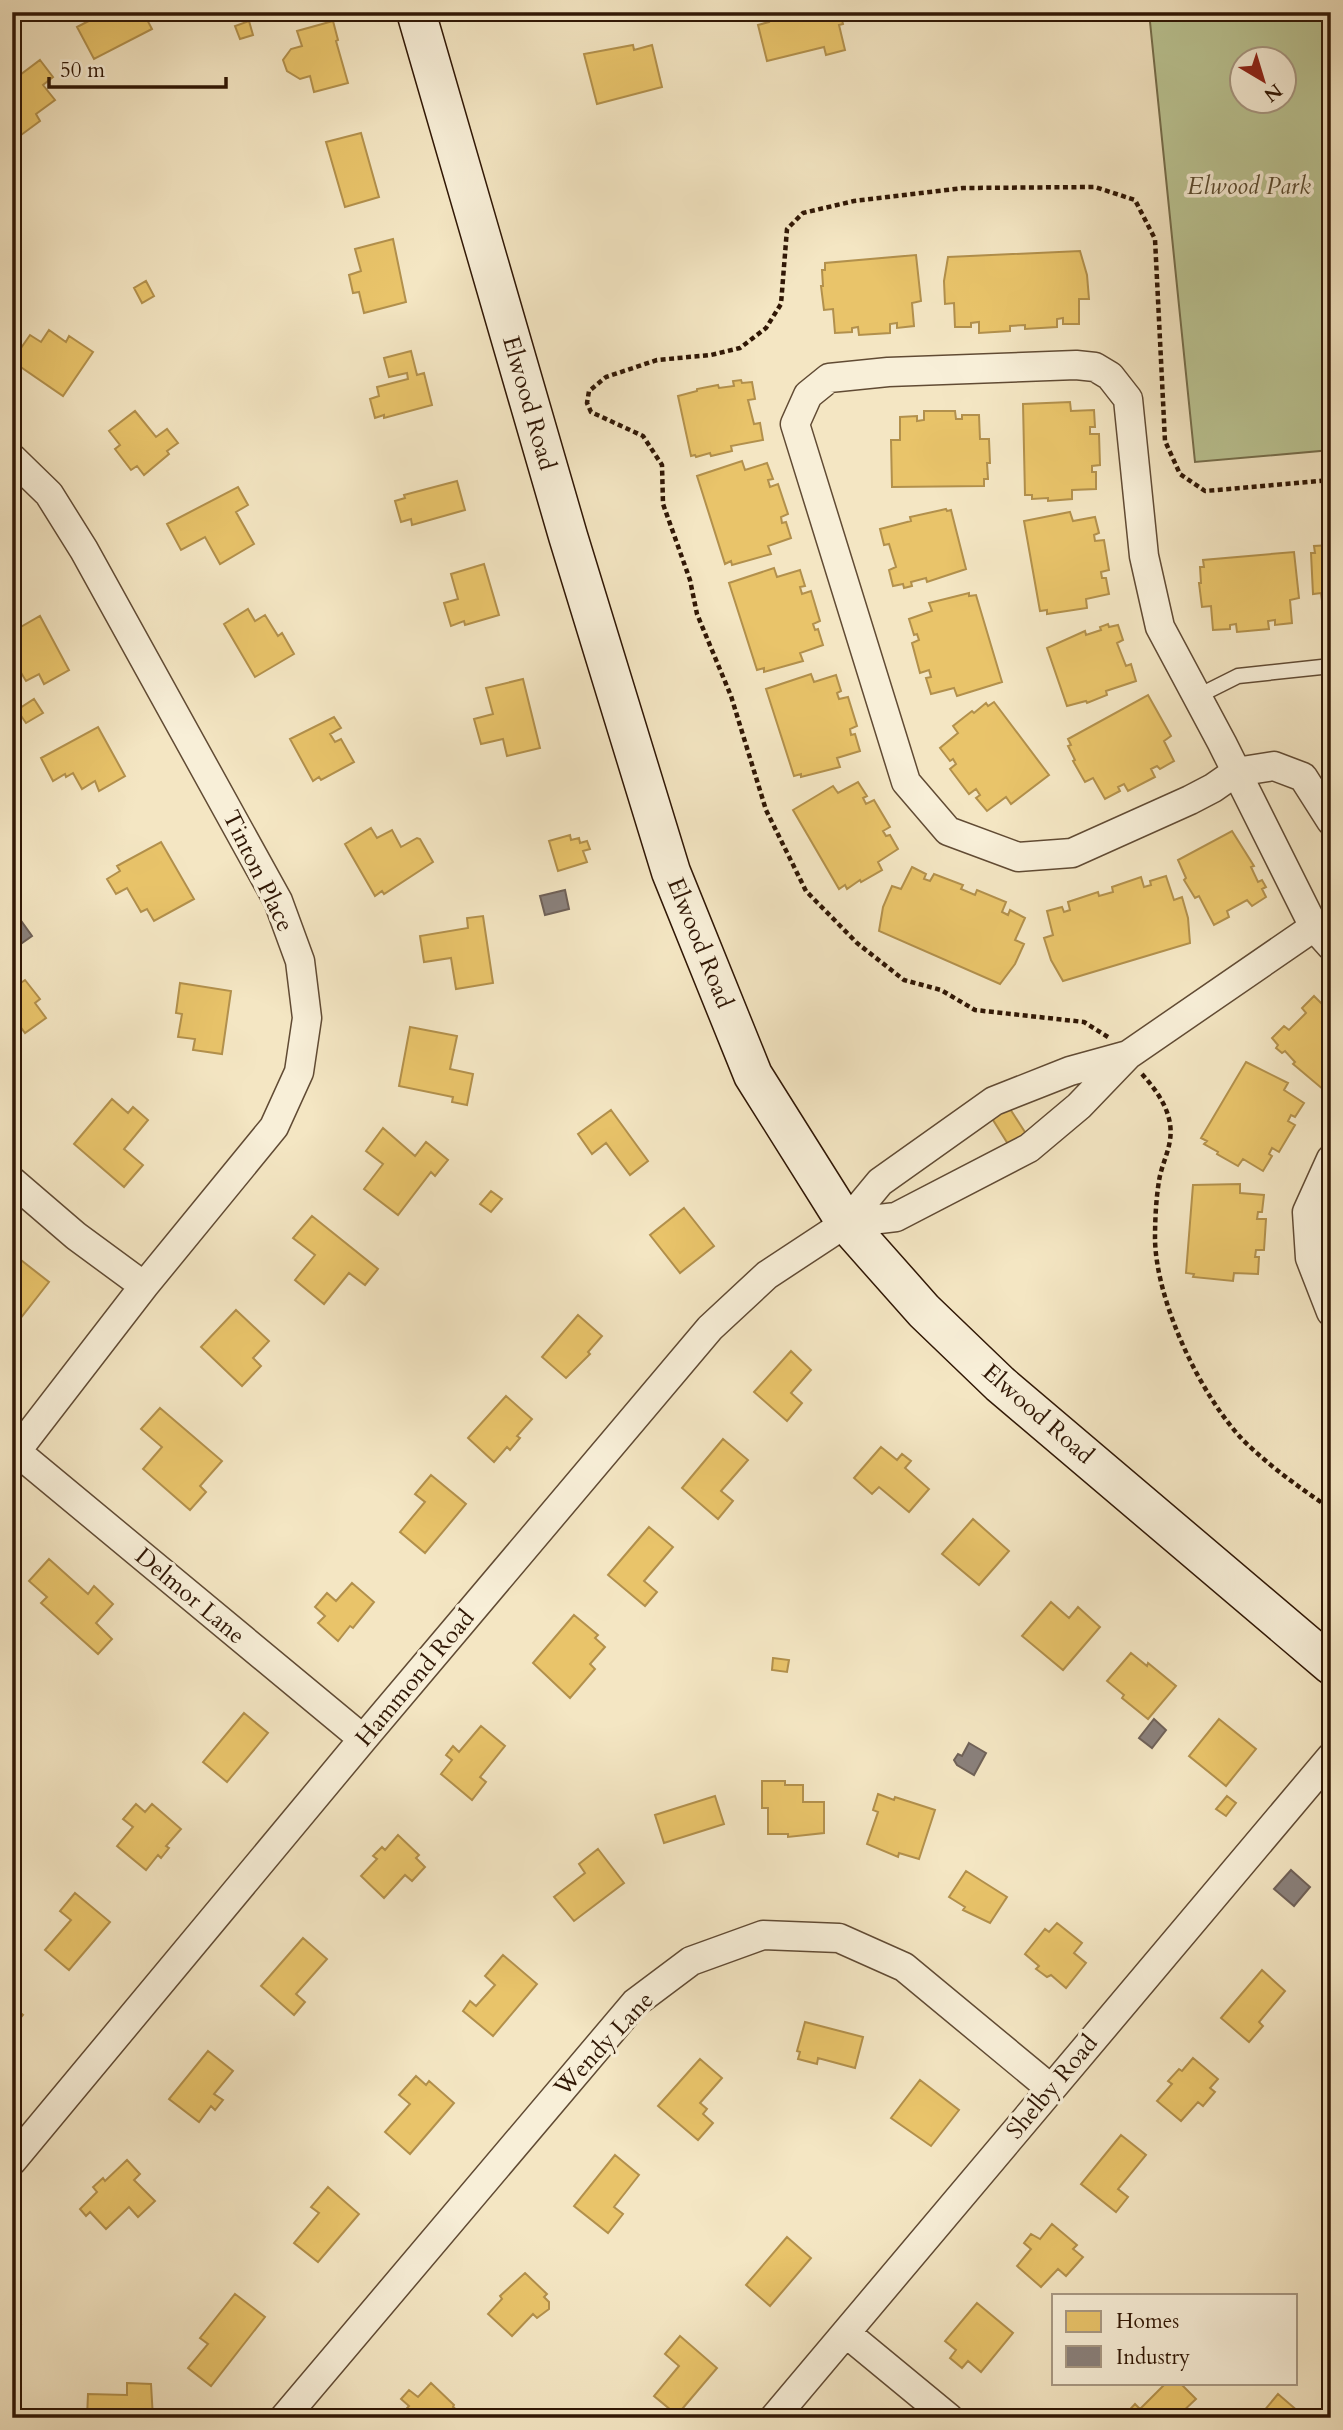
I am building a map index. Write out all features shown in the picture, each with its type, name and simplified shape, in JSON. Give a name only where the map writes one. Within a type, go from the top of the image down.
[{"type":"main road","name":"Elwood Road","points":[[420,13],[568,536],[671,872],[753,1075],[798,1151],[846,1223],[924,1311],[1000,1384],[1331,1665]]},
{"type":"street","points":[[846,1223],[896,1217],[1029,1148],[1134,1063],[1322,936],[1236,772],[1196,696],[1160,627],[1144,556],[1128,399],[1110,376],[1095,367],[1076,365],[888,372],[829,378],[808,395],[795,424],[906,782],[948,831],[1018,857],[1072,853],[1190,800],[1236,772],[1274,766],[1303,777],[1331,821]]},
{"type":"street","name":"Tinton Place","points":[[12,458],[49,494],[84,550],[278,901],[300,961],[307,1018],[299,1072],[274,1127],[144,1286],[15,1454]]},
{"type":"street","points":[[846,1223],[880,1182],[994,1101],[1070,1071],[1134,1063]]},
{"type":"street","points":[[1331,1159],[1307,1212],[1310,1258],[1331,1312]]},
{"type":"street","points":[[12,1181],[76,1236],[144,1286]]},
{"type":"street","name":"Hammond Road","points":[[12,2161],[710,1328],[767,1275],[846,1223]]},
{"type":"street","name":"Delmor Lane","points":[[15,1454],[363,1739]]},
{"type":"street","name":"Shelby Road","points":[[774,2418],[1331,1757]]},
{"type":"street","name":"Wendy Lane","points":[[284,2418],[635,2003],[691,1961],[763,1935],[839,1938],[904,1968],[1050,2088]]},
{"type":"street","points":[[846,2333],[949,2418]]},
{"type":"lane","points":[[1196,696],[1238,676],[1331,666]]},
{"type":"path","points":[[1101,1031],[1084,1021],[975,1010],[941,990],[904,981],[857,943],[806,891],[766,810],[731,696],[696,614],[690,580],[663,503],[662,465],[643,436],[591,412],[587,403],[589,391],[606,377],[657,360],[711,355],[740,348],[766,328],[781,304],[788,229],[803,213],[854,201],[963,188],[1095,187],[1135,200],[1155,239],[1165,441],[1180,474],[1205,491],[1331,480]]},
{"type":"path","points":[[1134,1063],[1154,1088],[1168,1112],[1171,1138],[1159,1180],[1155,1238],[1157,1269],[1172,1319],[1210,1397],[1243,1440],[1300,1488],[1331,1509]]},
{"type":"green space","name":"Elwood Park","points":[[1149,12],[1331,12],[1331,450],[1195,462]]},
{"type":"building: Homes","points":[[106,12],[143,12],[152,29],[94,59],[77,27]]},
{"type":"building: Homes","points":[[840,12],[843,24],[839,25],[845,50],[826,55],[824,47],[767,61],[758,25],[769,22],[767,13]]},
{"type":"building: Homes","points":[[249,21],[253,35],[240,39],[235,26]]},
{"type":"building: Homes","points":[[333,21],[348,83],[314,92],[310,76],[300,79],[287,71],[283,60],[291,49],[302,46],[297,31]]},
{"type":"building: Homes","points":[[633,45],[634,50],[652,45],[662,87],[597,104],[584,54]]},
{"type":"building: Homes","points":[[40,60],[53,77],[43,85],[55,100],[36,114],[40,121],[17,138],[12,132],[12,81]]},
{"type":"building: Homes","points":[[361,133],[379,197],[345,207],[326,142]]},
{"type":"building: Homes","points":[[393,239],[406,302],[364,313],[359,292],[353,293],[349,275],[361,271],[355,249]]},
{"type":"building: Homes","points":[[1080,251],[1087,275],[1089,299],[1079,299],[1079,324],[1063,324],[1063,318],[1057,319],[1057,327],[1025,329],[1025,325],[1010,326],[1010,331],[979,333],[979,322],[971,323],[971,327],[955,327],[954,303],[945,304],[944,281],[948,257]]},
{"type":"building: Homes","points":[[916,255],[921,301],[912,303],[914,326],[897,328],[897,323],[890,324],[890,333],[859,335],[858,327],[852,328],[852,332],[835,333],[833,309],[824,310],[821,286],[825,263]]},
{"type":"building: Homes","points":[[146,281],[154,296],[142,303],[134,288]]},
{"type":"building: Homes","points":[[49,330],[66,342],[69,336],[93,352],[63,396],[12,361],[30,335],[41,342]]},
{"type":"building: Homes","points":[[411,351],[417,375],[424,373],[432,405],[375,418],[370,399],[379,396],[377,387],[408,379],[407,373],[389,377],[384,358]]},
{"type":"building: Homes","points":[[741,380],[742,383],[752,382],[755,399],[748,400],[754,424],[760,423],[763,440],[731,446],[732,451],[711,456],[710,453],[691,456],[678,396],[718,385],[719,388],[734,386],[733,381]]},
{"type":"building: Homes","points":[[1070,402],[1071,411],[1094,410],[1095,427],[1090,427],[1090,434],[1099,434],[1100,465],[1092,466],[1092,472],[1096,472],[1096,489],[1072,490],[1072,499],[1032,499],[1032,495],[1025,495],[1023,404]]},
{"type":"building: Homes","points":[[135,411],[156,437],[167,429],[178,443],[144,475],[137,466],[131,470],[115,449],[120,445],[109,431]]},
{"type":"building: Homes","points":[[924,411],[955,411],[956,419],[962,419],[962,415],[979,415],[980,439],[989,439],[990,463],[987,463],[988,479],[984,479],[984,486],[892,487],[891,440],[900,440],[900,417],[917,416],[917,421],[924,420]]},
{"type":"building: Homes","points":[[742,461],[745,470],[767,463],[773,479],[768,480],[770,487],[778,484],[788,514],[781,517],[782,523],[786,522],[791,538],[768,546],[771,554],[732,565],[731,561],[725,564],[697,476]]},
{"type":"building: Homes","points":[[457,481],[465,510],[412,525],[411,519],[401,522],[395,501],[405,498],[404,495]]},
{"type":"building: Homes","points":[[238,487],[248,505],[236,512],[254,544],[220,564],[205,537],[181,550],[167,524]]},
{"type":"building: Homes","points":[[951,510],[966,569],[927,582],[926,578],[911,582],[912,586],[904,588],[903,584],[893,586],[889,570],[896,567],[889,544],[884,545],[880,529],[911,521],[910,517]]},
{"type":"building: Homes","points":[[1070,512],[1073,521],[1095,517],[1099,533],[1094,535],[1095,541],[1104,540],[1109,570],[1101,572],[1102,578],[1106,578],[1109,594],[1086,599],[1087,608],[1047,614],[1047,610],[1040,611],[1024,521]]},
{"type":"building: Homes","points":[[1331,545],[1331,616],[1324,617],[1321,593],[1313,594],[1311,553],[1315,553],[1314,546]]},
{"type":"building: Homes","points":[[1294,552],[1299,598],[1290,600],[1292,623],[1275,625],[1275,620],[1268,621],[1269,629],[1237,632],[1236,624],[1230,625],[1230,629],[1213,630],[1211,606],[1202,607],[1199,583],[1200,567],[1204,567],[1203,560]]},
{"type":"building: Homes","points":[[484,564],[499,615],[465,625],[464,621],[451,626],[444,603],[458,599],[451,574]]},
{"type":"building: Homes","points":[[774,568],[777,577],[800,570],[805,586],[800,587],[802,594],[811,591],[820,621],[813,624],[815,630],[818,629],[823,645],[800,653],[803,661],[764,672],[764,668],[757,670],[729,583]]},
{"type":"building: Homes","points":[[969,593],[969,596],[976,595],[1002,682],[957,696],[954,688],[931,694],[926,678],[931,677],[929,670],[920,673],[912,643],[919,640],[917,634],[914,635],[909,619],[932,611],[929,603]]},
{"type":"building: Homes","points":[[12,597],[19,607],[12,611]]},
{"type":"building: Homes","points":[[248,609],[255,621],[265,615],[278,636],[282,633],[294,654],[255,677],[224,624]]},
{"type":"building: Homes","points":[[40,616],[69,670],[44,684],[39,674],[26,681],[14,661],[12,662],[12,632]]},
{"type":"building: Homes","points":[[1108,624],[1109,627],[1118,625],[1123,640],[1117,643],[1126,666],[1131,664],[1136,681],[1106,691],[1107,695],[1087,703],[1086,701],[1067,706],[1047,648],[1085,631],[1086,635],[1101,630],[1100,627]]},
{"type":"building: Homes","points":[[811,674],[814,682],[836,675],[841,691],[837,693],[839,699],[848,697],[857,726],[850,729],[851,735],[855,734],[860,751],[837,758],[840,767],[801,777],[801,774],[794,776],[766,689]]},
{"type":"building: Homes","points":[[523,679],[540,748],[507,756],[503,739],[481,744],[474,719],[493,714],[486,688]]},
{"type":"building: Homes","points":[[1148,695],[1171,736],[1164,741],[1174,761],[1160,769],[1157,766],[1151,769],[1155,777],[1128,791],[1124,784],[1118,787],[1120,791],[1105,799],[1093,778],[1085,782],[1073,761],[1075,760],[1068,746],[1071,745],[1068,739]]},
{"type":"building: Homes","points":[[34,699],[43,713],[26,723],[17,710]]},
{"type":"building: Homes","points":[[994,702],[1049,775],[1011,804],[1006,797],[987,811],[976,798],[980,795],[976,789],[969,794],[950,769],[956,764],[953,759],[950,761],[940,748],[958,733],[953,726],[972,711],[974,713],[986,703],[988,706]]},
{"type":"building: Homes","points":[[334,717],[341,728],[330,734],[335,742],[341,739],[354,762],[321,780],[319,777],[313,781],[290,739]]},
{"type":"building: Homes","points":[[98,727],[125,776],[99,791],[95,781],[82,789],[73,773],[53,781],[41,758]]},
{"type":"building: Homes","points":[[858,782],[867,796],[863,798],[866,804],[874,800],[890,827],[883,831],[886,836],[890,835],[898,849],[878,862],[882,870],[847,889],[845,885],[839,889],[793,810],[833,786],[838,793]]},
{"type":"building: Homes","points":[[371,828],[377,838],[392,830],[401,847],[420,839],[433,862],[384,894],[382,891],[375,896],[345,844]]},
{"type":"building: Homes","points":[[1232,831],[1254,866],[1251,867],[1258,882],[1262,880],[1266,887],[1262,889],[1266,897],[1252,906],[1247,900],[1227,911],[1229,917],[1214,925],[1199,896],[1195,898],[1184,880],[1186,878],[1178,860]]},
{"type":"building: Homes","points":[[570,835],[571,840],[579,838],[580,843],[587,841],[590,849],[583,851],[587,862],[558,871],[549,841]]},
{"type":"building: Homes","points":[[161,842],[194,899],[154,921],[147,909],[141,912],[127,888],[116,894],[107,879],[120,871],[117,866]]},
{"type":"building: Homes","points":[[912,867],[926,874],[924,879],[930,881],[934,874],[963,885],[961,889],[975,895],[977,890],[1006,902],[1002,912],[1008,915],[1010,910],[1025,918],[1015,940],[1024,944],[1015,964],[1000,984],[879,931],[883,907],[892,886],[901,889]]},
{"type":"building: Homes","points":[[1166,876],[1174,900],[1182,897],[1188,918],[1190,943],[1063,981],[1051,960],[1044,938],[1053,935],[1047,911],[1062,907],[1064,912],[1070,910],[1068,902],[1098,892],[1099,896],[1113,892],[1112,887],[1141,877],[1144,887],[1151,885],[1150,881]]},
{"type":"building: Homes","points":[[483,916],[493,983],[456,989],[451,958],[424,962],[420,936],[468,928],[467,918]]},
{"type":"building: Homes","points":[[25,980],[40,999],[35,1003],[46,1018],[25,1033],[16,1021],[12,1024],[12,989]]},
{"type":"building: Homes","points":[[180,983],[231,991],[222,1054],[193,1050],[195,1039],[178,1037],[182,1014],[176,1013]]},
{"type":"building: Homes","points":[[1314,996],[1331,1013],[1331,1085],[1325,1091],[1293,1064],[1295,1062],[1285,1051],[1282,1053],[1276,1048],[1278,1045],[1272,1038],[1284,1026],[1289,1030],[1306,1013],[1302,1008]]},
{"type":"building: Homes","points":[[410,1027],[457,1036],[450,1069],[473,1074],[467,1105],[452,1102],[453,1097],[399,1086]]},
{"type":"building: Homes","points":[[1246,1062],[1288,1083],[1284,1090],[1304,1103],[1295,1117],[1291,1115],[1288,1121],[1295,1125],[1279,1152],[1272,1148],[1269,1154],[1272,1156],[1263,1171],[1243,1159],[1238,1166],[1217,1154],[1218,1152],[1204,1144],[1207,1141],[1201,1138]]},
{"type":"building: Homes","points":[[112,1099],[128,1113],[133,1107],[148,1120],[124,1149],[143,1165],[124,1187],[74,1144]]},
{"type":"building: Homes","points":[[1005,1101],[1030,1140],[1013,1152],[988,1112]]},
{"type":"building: Homes","points":[[611,1110],[648,1161],[630,1175],[606,1143],[592,1154],[578,1134]]},
{"type":"building: Homes","points":[[383,1128],[415,1156],[426,1142],[448,1160],[435,1176],[431,1172],[398,1215],[364,1189],[383,1164],[366,1151]]},
{"type":"building: Homes","points":[[1240,1184],[1240,1193],[1264,1195],[1262,1212],[1258,1212],[1257,1219],[1266,1219],[1264,1250],[1256,1250],[1255,1257],[1259,1257],[1258,1274],[1234,1273],[1233,1281],[1193,1277],[1194,1274],[1186,1273],[1193,1185]]},
{"type":"building: Homes","points":[[491,1191],[502,1199],[491,1212],[480,1204]]},
{"type":"building: Homes","points":[[684,1208],[714,1246],[680,1273],[650,1235]]},
{"type":"building: Homes","points":[[312,1216],[378,1269],[365,1285],[349,1273],[324,1304],[295,1280],[315,1255],[293,1238]]},
{"type":"building: Homes","points":[[12,1253],[49,1282],[12,1329]]},
{"type":"building: Homes","points":[[236,1310],[269,1341],[253,1358],[261,1366],[242,1386],[201,1347]]},
{"type":"building: Homes","points":[[578,1315],[602,1336],[588,1352],[590,1354],[566,1378],[542,1357]]},
{"type":"building: Homes","points":[[791,1351],[811,1370],[791,1393],[802,1403],[787,1421],[754,1392]]},
{"type":"building: Homes","points":[[506,1396],[532,1419],[517,1436],[520,1438],[510,1450],[507,1447],[494,1462],[468,1438]]},
{"type":"building: Homes","points":[[160,1408],[222,1461],[200,1486],[206,1492],[190,1510],[143,1469],[162,1447],[141,1429]]},
{"type":"building: Homes","points":[[723,1439],[748,1460],[721,1491],[733,1501],[718,1519],[682,1488]]},
{"type":"building: Homes","points":[[881,1447],[897,1460],[902,1454],[911,1461],[905,1468],[929,1489],[909,1512],[879,1487],[872,1494],[854,1478]]},
{"type":"building: Homes","points":[[431,1475],[466,1504],[425,1553],[400,1532],[425,1502],[415,1494]]},
{"type":"building: Homes","points":[[973,1519],[1009,1551],[979,1585],[942,1554]]},
{"type":"building: Homes","points":[[649,1527],[673,1547],[644,1581],[657,1592],[645,1606],[608,1575]]},
{"type":"building: Homes","points":[[49,1559],[88,1594],[94,1586],[113,1604],[96,1623],[112,1639],[98,1654],[41,1603],[47,1597],[29,1581]]},
{"type":"building: Homes","points":[[352,1583],[374,1602],[353,1628],[350,1626],[338,1641],[318,1623],[325,1616],[315,1607],[327,1593],[336,1601]]},
{"type":"building: Homes","points":[[1051,1602],[1069,1618],[1078,1607],[1100,1627],[1063,1670],[1022,1636]]},
{"type":"building: Homes","points":[[574,1615],[598,1635],[595,1638],[605,1647],[590,1664],[595,1669],[570,1698],[533,1663]]},
{"type":"building: Homes","points":[[1131,1653],[1176,1686],[1148,1719],[1122,1698],[1124,1695],[1107,1681]]},
{"type":"building: Homes","points":[[773,1658],[789,1660],[787,1672],[772,1670]]},
{"type":"building: Homes","points":[[244,1713],[268,1733],[227,1782],[203,1762]]},
{"type":"building: Homes","points":[[1219,1719],[1256,1749],[1226,1786],[1189,1756]]},
{"type":"building: Homes","points":[[481,1726],[505,1746],[480,1777],[486,1782],[472,1800],[441,1774],[452,1760],[446,1755],[453,1746],[459,1752]]},
{"type":"building: Homes","points":[[762,1781],[785,1781],[785,1785],[803,1785],[803,1802],[824,1802],[824,1833],[788,1837],[788,1834],[768,1834],[768,1808],[762,1808]]},
{"type":"building: Homes","points":[[878,1794],[935,1810],[919,1859],[899,1853],[898,1857],[867,1844],[878,1812],[873,1810]]},
{"type":"building: Homes","points":[[715,1796],[724,1824],[664,1843],[655,1815]]},
{"type":"building: Homes","points":[[1227,1796],[1236,1803],[1226,1816],[1216,1809]]},
{"type":"building: Homes","points":[[136,1804],[145,1812],[152,1804],[181,1829],[166,1846],[169,1848],[161,1858],[158,1855],[146,1870],[117,1846],[133,1827],[123,1819]]},
{"type":"building: Homes","points":[[398,1835],[419,1855],[416,1858],[425,1867],[412,1881],[405,1875],[384,1898],[361,1876],[377,1859],[373,1856],[382,1847],[385,1850]]},
{"type":"building: Homes","points":[[598,1849],[624,1883],[574,1921],[554,1897],[585,1873],[579,1864]]},
{"type":"building: Homes","points":[[966,1871],[1007,1897],[990,1923],[963,1910],[965,1907],[949,1897]]},
{"type":"building: Homes","points":[[75,1893],[110,1922],[69,1970],[45,1950],[71,1920],[60,1911]]},
{"type":"building: Homes","points":[[1057,1923],[1082,1943],[1074,1953],[1086,1963],[1066,1988],[1051,1975],[1047,1977],[1036,1969],[1039,1966],[1025,1954],[1045,1929],[1049,1932]]},
{"type":"building: Homes","points":[[303,1938],[327,1959],[296,1994],[305,2002],[294,2015],[261,1986]]},
{"type":"building: Homes","points":[[503,1955],[537,1984],[493,2036],[463,2011],[470,2001],[476,2006],[495,1985],[485,1976]]},
{"type":"building: Homes","points":[[1262,1970],[1285,1991],[1259,2022],[1263,2026],[1249,2042],[1221,2018]]},
{"type":"building: Homes","points":[[12,2006],[23,2015],[12,2028]]},
{"type":"building: Homes","points":[[805,2022],[863,2037],[855,2068],[818,2058],[817,2064],[798,2059],[800,2052],[797,2051]]},
{"type":"building: Homes","points":[[208,2051],[233,2071],[214,2094],[223,2100],[215,2110],[211,2106],[199,2122],[169,2099]]},
{"type":"building: Homes","points":[[1193,2058],[1218,2079],[1210,2088],[1215,2092],[1203,2106],[1198,2102],[1181,2121],[1157,2101],[1172,2084],[1168,2081],[1179,2069],[1182,2071]]},
{"type":"building: Homes","points":[[700,2059],[722,2078],[700,2103],[707,2109],[703,2114],[713,2123],[698,2140],[658,2106]]},
{"type":"building: Homes","points":[[416,2076],[426,2085],[429,2081],[454,2103],[410,2154],[385,2132],[410,2104],[399,2095]]},
{"type":"building: Homes","points":[[920,2080],[959,2110],[931,2146],[891,2118]]},
{"type":"building: Homes","points":[[1121,2135],[1146,2155],[1118,2189],[1128,2197],[1116,2212],[1081,2184]]},
{"type":"building: Homes","points":[[615,2155],[639,2175],[614,2207],[623,2214],[608,2233],[574,2206]]},
{"type":"building: Homes","points":[[127,2160],[140,2174],[134,2180],[155,2201],[138,2217],[129,2207],[106,2229],[90,2212],[86,2216],[80,2209],[97,2192],[93,2187],[103,2178],[105,2181]]},
{"type":"building: Homes","points":[[328,2187],[359,2214],[318,2262],[294,2243],[319,2213],[311,2207]]},
{"type":"building: Homes","points":[[1052,2224],[1077,2245],[1073,2249],[1083,2257],[1066,2276],[1058,2269],[1041,2287],[1017,2266],[1031,2249],[1024,2243],[1031,2234],[1040,2239]]},
{"type":"building: Homes","points":[[787,2237],[811,2258],[770,2306],[746,2285]]},
{"type":"building: Homes","points":[[525,2273],[547,2294],[544,2297],[549,2302],[549,2309],[537,2318],[533,2314],[512,2336],[488,2314],[502,2299],[500,2296]]},
{"type":"building: Homes","points":[[12,2285],[19,2287],[12,2320]]},
{"type":"building: Homes","points":[[235,2294],[265,2317],[211,2386],[188,2368],[208,2344],[200,2338]]},
{"type":"building: Homes","points":[[977,2303],[1013,2333],[981,2372],[968,2361],[962,2368],[950,2358],[956,2350],[945,2341]]},
{"type":"building: Homes","points":[[12,2323],[21,2325],[17,2347],[12,2346]]},
{"type":"building: Homes","points":[[680,2336],[717,2368],[677,2415],[654,2396],[679,2366],[665,2354]]},
{"type":"building: Homes","points":[[127,2383],[151,2384],[153,2418],[87,2418],[88,2394],[127,2395]]},
{"type":"building: Homes","points":[[431,2383],[458,2411],[452,2418],[398,2418],[409,2406],[401,2399],[409,2390],[418,2397]]},
{"type":"building: Homes","points":[[1165,2384],[1181,2384],[1196,2399],[1178,2416],[1180,2418],[1122,2418],[1135,2404],[1140,2409]]},
{"type":"building: Homes","points":[[1278,2394],[1299,2412],[1294,2418],[1258,2418]]},
{"type":"building: Industry","points":[[565,890],[569,909],[545,915],[540,896]]},
{"type":"building: Industry","points":[[17,915],[32,936],[12,950],[12,918]]},
{"type":"building: Industry","points":[[1154,1719],[1166,1730],[1152,1748],[1139,1738]]},
{"type":"building: Industry","points":[[969,1743],[986,1753],[974,1775],[957,1765],[954,1760],[958,1754],[962,1756]]},
{"type":"building: Industry","points":[[1291,1870],[1310,1887],[1294,1906],[1274,1889]]}]
